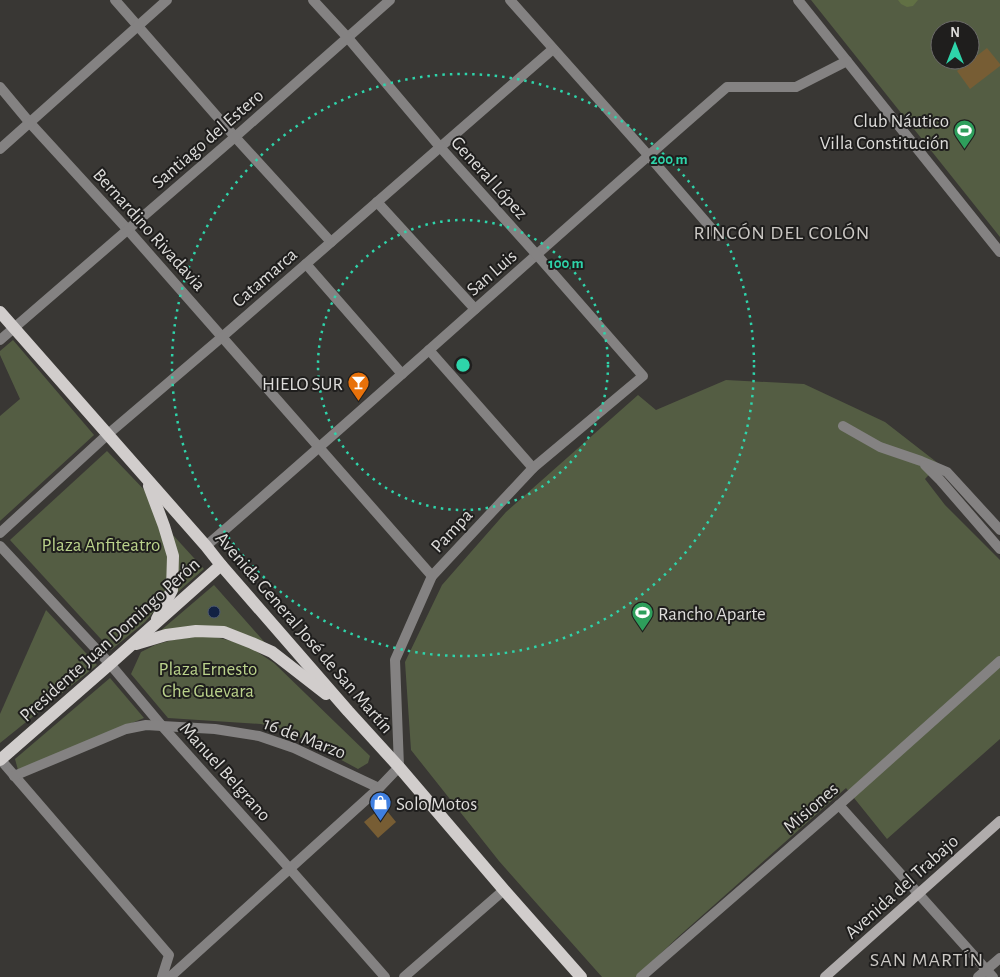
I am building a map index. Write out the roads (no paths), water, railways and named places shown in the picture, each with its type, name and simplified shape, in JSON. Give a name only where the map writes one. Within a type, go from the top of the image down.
[{"type":"main road","name":"Avenida General José de San Martín","points":[[0,312],[348,711],[400,767],[504,890],[581,977]]},
{"type":"main road","points":[[145,477],[164,526],[173,556],[172,590],[155,624]]},
{"type":"main road","name":"Presidente Juan Domingo Perón","points":[[0,760],[221,565]]},
{"type":"main road","points":[[131,646],[166,635],[196,631],[224,632],[272,652],[348,711]]},
{"type":"main road","name":"Avenida del Trabajo","points":[[825,977],[1000,821]]},
{"type":"street","points":[[115,0],[235,137],[331,242]]},
{"type":"street","points":[[0,149],[167,0]]},
{"type":"street","name":"General López","points":[[313,0],[348,38],[440,148],[643,376]]},
{"type":"street","name":"Santiago del Estero","points":[[0,340],[390,0]]},
{"type":"street","points":[[510,0],[718,236]]},
{"type":"street","points":[[798,0],[1000,252]]},
{"type":"street","name":"Catamarca","points":[[0,533],[107,435],[553,49]]},
{"type":"street","name":"San Luis","points":[[206,546],[727,87],[796,87],[847,61]]},
{"type":"street","name":"Bernardino Rivadavia","points":[[0,87],[432,576]]},
{"type":"street","points":[[377,202],[475,310]]},
{"type":"street","points":[[306,264],[402,374]]},
{"type":"street","points":[[429,350],[533,468]]},
{"type":"street","name":"Pampa","points":[[400,767],[395,660],[432,576],[533,468],[643,376]]},
{"type":"street","points":[[843,426],[880,447],[947,472],[1000,530]]},
{"type":"street","points":[[921,461],[1000,549]]},
{"type":"street","name":"Manuel Belgrano","points":[[0,546],[110,664],[162,726],[385,977]]},
{"type":"street","name":"Misiones","points":[[641,977],[839,805],[1000,661]]},
{"type":"street","name":"16 de Marzo","points":[[14,776],[126,729],[146,725],[216,729],[259,736],[294,748],[379,788]]},
{"type":"street","points":[[0,760],[169,955],[162,977]]},
{"type":"street","points":[[170,977],[400,767]]},
{"type":"street","points":[[839,805],[990,973]]},
{"type":"street","points":[[404,977],[504,890]]},
{"type":"street","points":[[978,977],[990,973],[1000,958]]},
{"type":"water","points":[[212,606],[216,606],[220,612],[216,618],[212,618],[208,614],[208,610]]},
{"type":"place","name":"Club Náutico Villa Constitución","points":[[965,150]]},
{"type":"place","name":"HIELO SUR","points":[[359,402]]},
{"type":"place","name":"Rancho Aparte","points":[[642,632]]},
{"type":"place","name":"Solo Motos","points":[[380,822]]},
{"type":"district","name":"RINCÓN DEL COLÓN","points":[[782,232]]},
{"type":"district","name":"SAN MARTÍN","points":[[927,959]]},
{"type":"park label","name":"Plaza Anfiteatro","points":[[101,544]]},
{"type":"park label","name":"Plaza Ernesto Che Guevara","points":[[208,679]]}]
